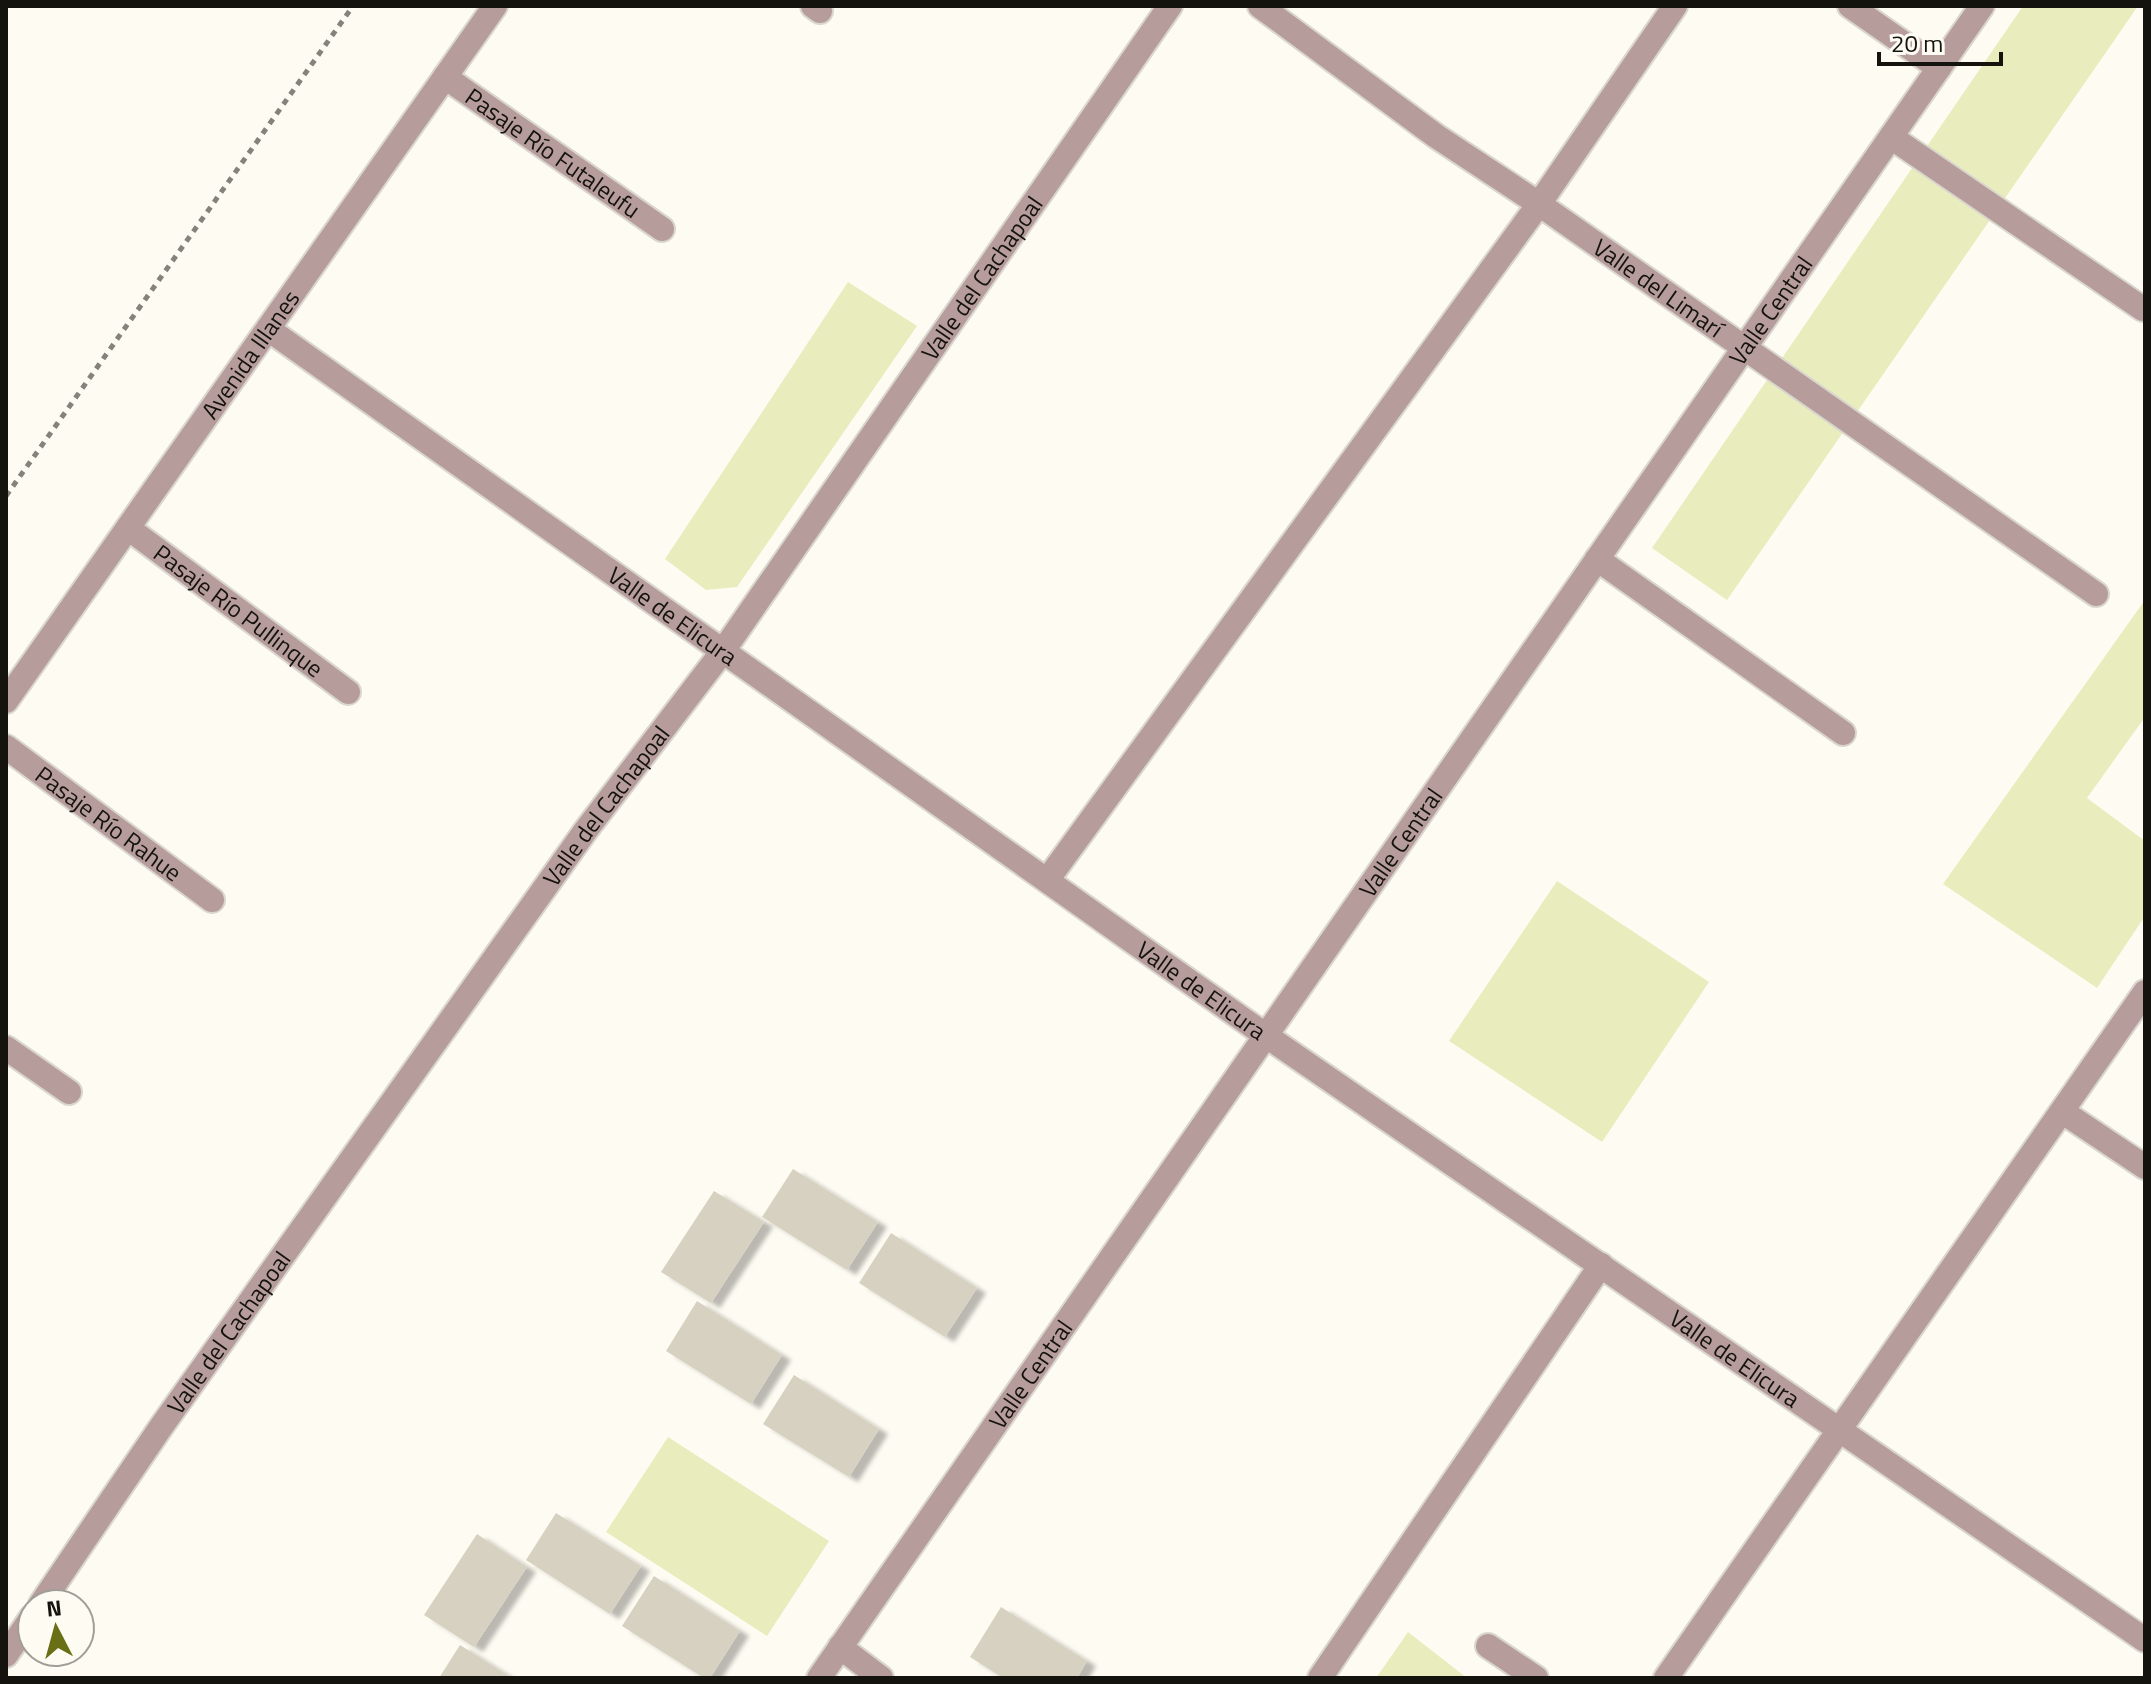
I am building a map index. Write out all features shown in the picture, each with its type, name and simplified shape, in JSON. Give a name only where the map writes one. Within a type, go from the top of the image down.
[{"type":"street","name":"Avenida Illanes","points":[[6,701],[495,6]]},
{"type":"street","name":"Valle del Cachapoal","points":[[52,1588],[161,1427],[586,830],[723,651],[1170,6]]},
{"type":"street","name":"Valle del Limarí","points":[[1260,6],[1436,136],[1539,204],[2096,594]]},
{"type":"street","points":[[1048,879],[1539,204],[1675,6]]},
{"type":"street","points":[[1850,6],[1939,68]]},
{"type":"street","name":"Valle Central","points":[[819,1678],[1982,6]]},
{"type":"street","name":"Pasaje Río Futaleufu","points":[[445,77],[662,229]]},
{"type":"street","points":[[1891,137],[2143,309]]},
{"type":"street","name":"Valle de Elicura","points":[[268,329],[1265,1035],[2145,1640]]},
{"type":"street","name":"Pasaje Río Pullinque","points":[[128,528],[348,692]]},
{"type":"street","points":[[1597,559],[1843,733]]},
{"type":"street","name":"Pasaje Río Rahue","points":[[6,747],[212,900]]},
{"type":"street","points":[[1666,1678],[2145,992]]},
{"type":"street","points":[[6,1048],[69,1092]]},
{"type":"street","points":[[2063,1112],[2145,1167]]},
{"type":"street","points":[[1320,1678],[1601,1265]]},
{"type":"street","points":[[1488,1646],[1536,1678]]},
{"type":"street","points":[[840,1647],[881,1678]]},
{"type":"path","points":[[6,496],[353,6]]},
{"type":"green space","points":[[2023,6],[2138,6],[1727,600],[1652,548]]},
{"type":"green space","points":[[848,282],[917,326],[737,587],[706,590],[665,559]]},
{"type":"green space","points":[[2145,600],[2145,717],[2087,798],[2145,841],[2145,916],[2097,988],[1943,884]]},
{"type":"green space","points":[[1557,881],[1709,982],[1602,1142],[1449,1041]]},
{"type":"green space","points":[[668,1437],[829,1541],[767,1636],[606,1532]]},
{"type":"green space","points":[[1408,1632],[1467,1678],[1376,1678]]},
{"type":"building","points":[[793,1169],[878,1222],[847,1270],[762,1217]]},
{"type":"building","points":[[714,1191],[764,1222],[711,1303],[661,1272]]},
{"type":"building","points":[[891,1233],[977,1288],[945,1337],[859,1283]]},
{"type":"building","points":[[697,1301],[782,1355],[751,1404],[666,1351]]},
{"type":"building","points":[[794,1375],[879,1429],[849,1477],[763,1424]]},
{"type":"building","points":[[556,1513],[641,1566],[610,1614],[526,1560]]},
{"type":"building","points":[[477,1534],[527,1567],[474,1647],[424,1615]]},
{"type":"building","points":[[654,1576],[740,1631],[710,1678],[704,1678],[622,1626]]},
{"type":"building","points":[[1001,1607],[1087,1661],[1077,1678],[1003,1678],[970,1657]]},
{"type":"building","points":[[460,1645],[512,1678],[439,1678]]}]
